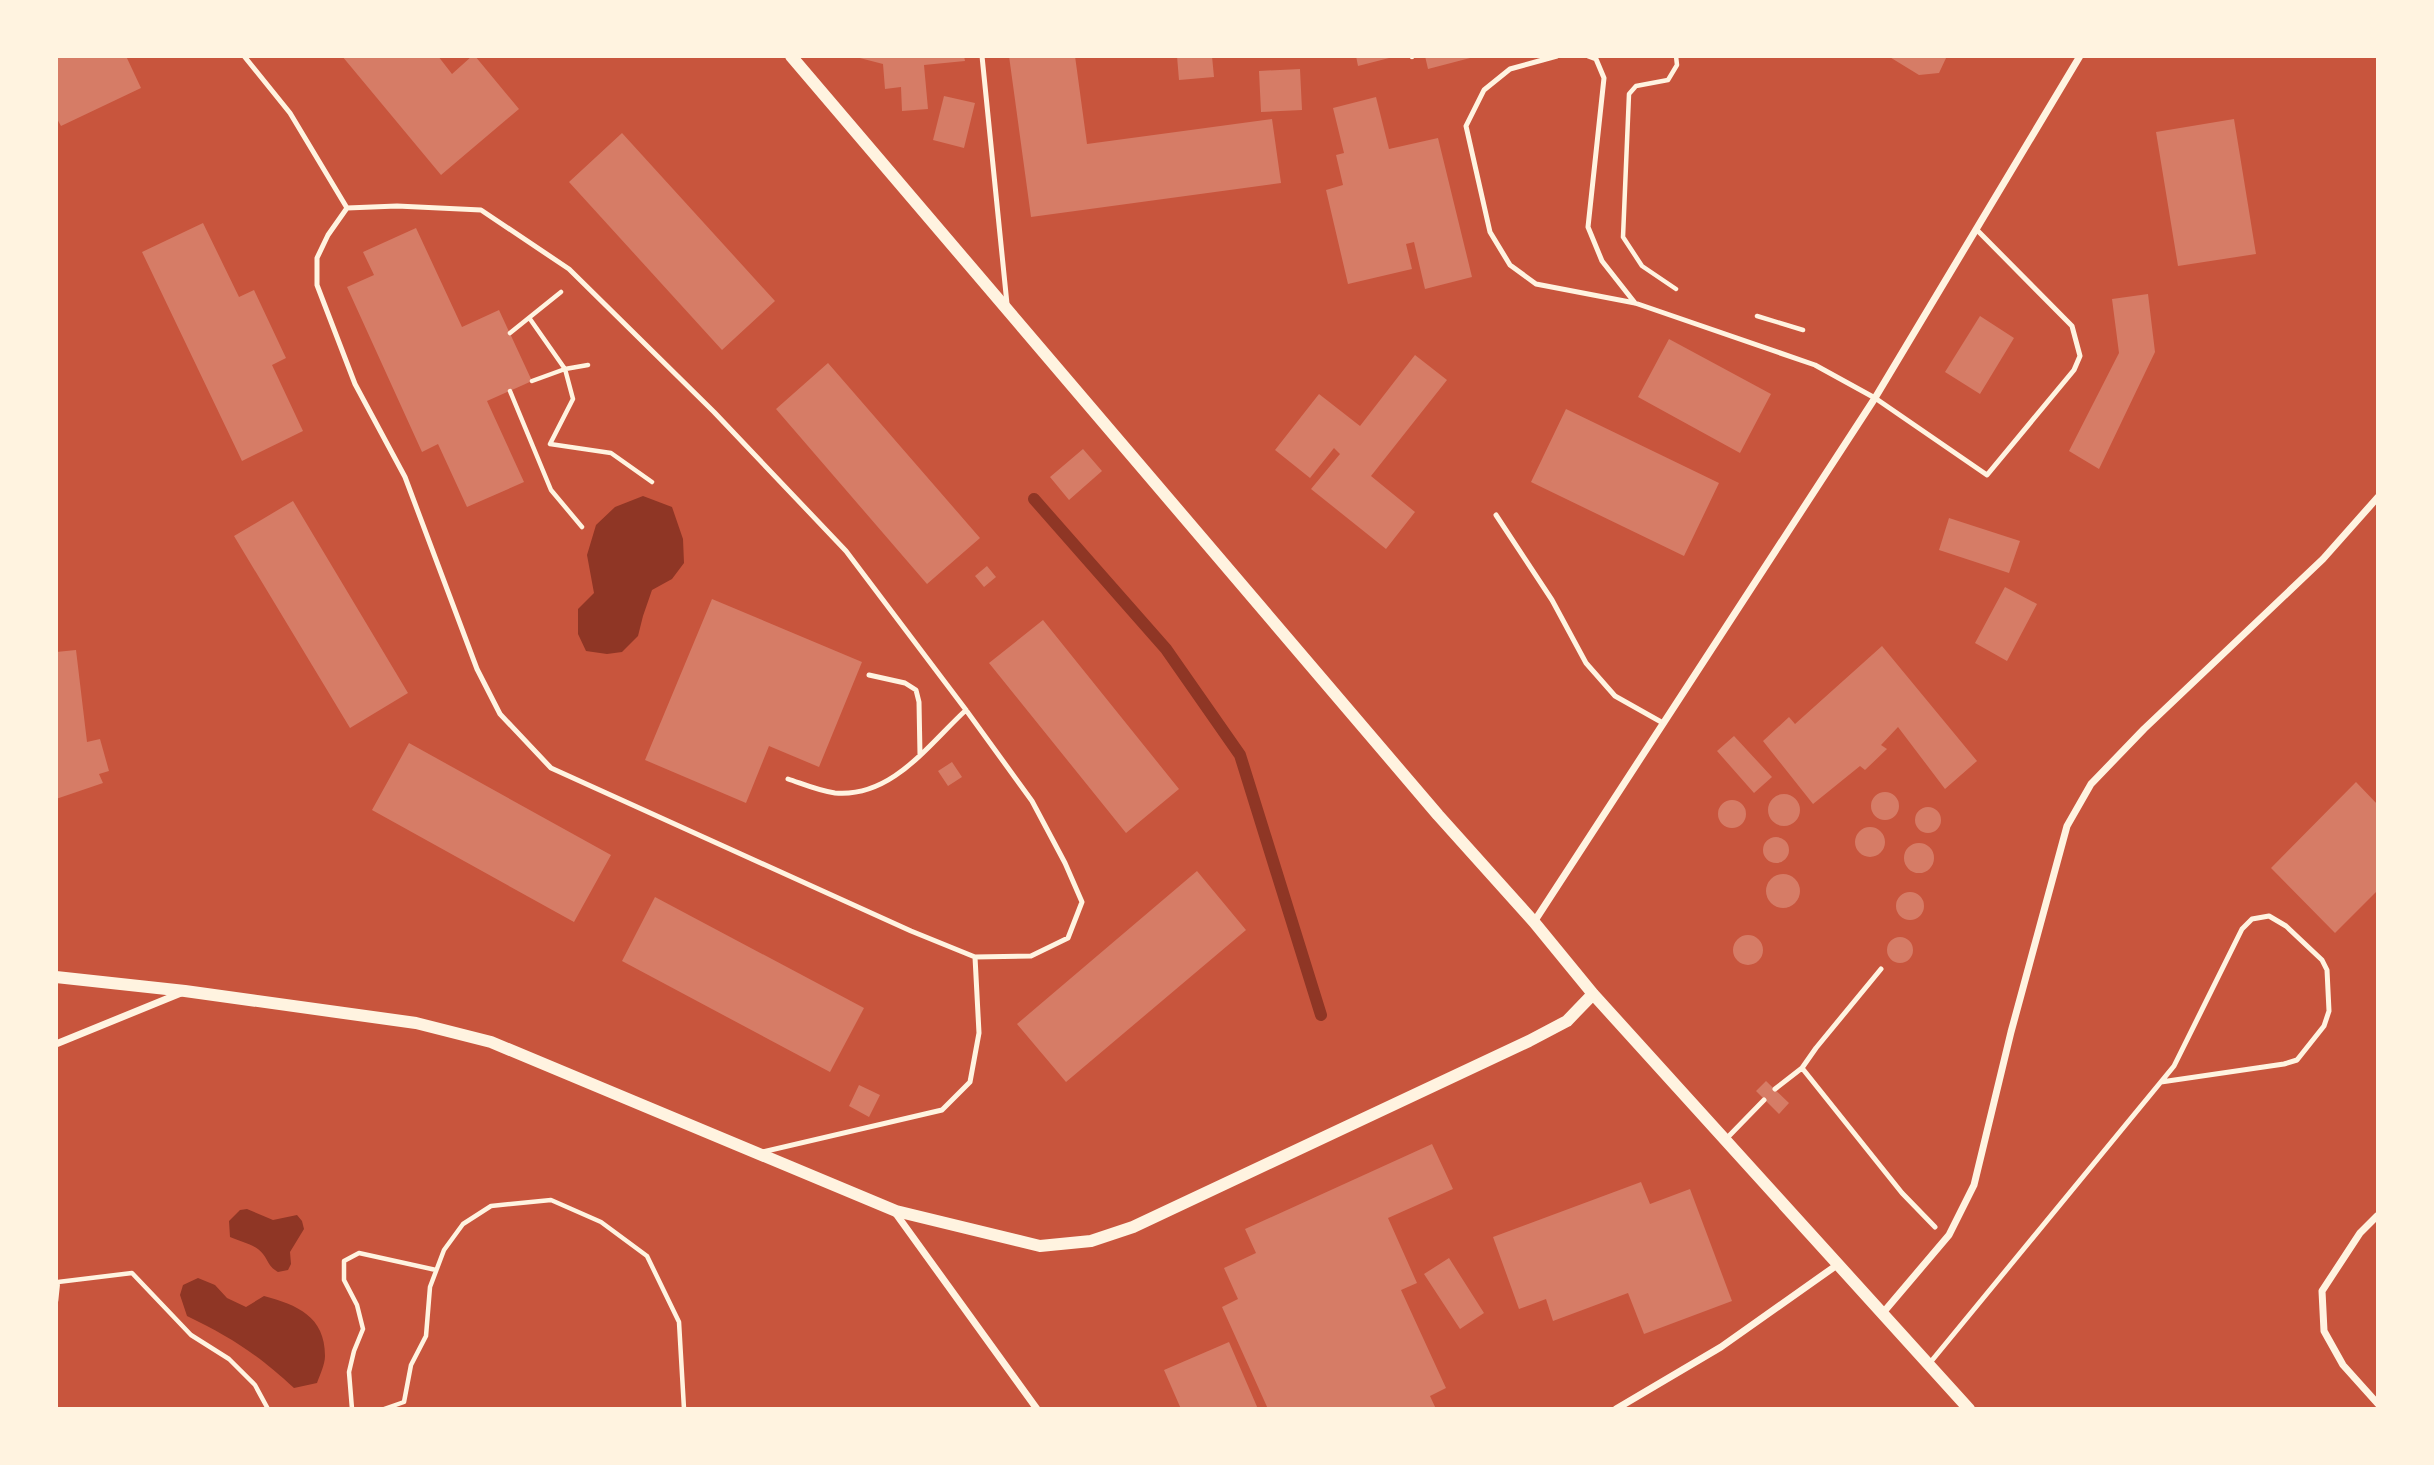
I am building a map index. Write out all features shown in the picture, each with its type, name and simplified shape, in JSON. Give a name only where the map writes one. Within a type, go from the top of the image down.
[{"type":"street","points":[[791,56],[1593,994],[1969,1409]]},
{"type":"street","points":[[1534,922],[1875,397],[2080,56]]},
{"type":"street","points":[[1882,1314],[1949,1236],[1974,1185],[2011,1032],[2067,826],[2091,785],[2144,729],[2323,559],[2378,497]]},
{"type":"street","points":[[56,977],[416,1023],[491,1042],[892,1210],[1040,1246],[1091,1241],[1133,1227],[1529,1041],[1567,1021],[1593,994]]},
{"type":"street","points":[[56,1044],[185,992]]},
{"type":"street","points":[[892,1210],[1037,1409]]},
{"type":"street","points":[[2377,1216],[2360,1233],[2322,1291],[2324,1331],[2343,1365],[2378,1404]]},
{"type":"street","points":[[1616,1409],[1720,1347],[1837,1265]]},
{"type":"lane","points":[[244,56],[290,113],[347,208]]},
{"type":"lane","points":[[982,56],[1008,311]]},
{"type":"lane","points":[[1557,56],[1510,69],[1484,90],[1466,126],[1490,232],[1510,265],[1536,284],[1635,303],[1815,365],[1875,397],[1987,475],[2074,370],[2080,356],[2072,326],[1976,229]]},
{"type":"lane","points":[[1588,56],[1596,59],[1604,78],[1588,227],[1602,261],[1635,303]]},
{"type":"lane","points":[[397,206],[481,210],[569,269],[714,412],[845,551],[1032,802],[1065,863],[1082,902],[1068,938],[1031,956],[975,957],[911,931],[551,768],[500,714],[477,669],[405,477],[355,384],[317,285],[317,258],[328,235],[347,208],[397,206]]},
{"type":"lane","points":[[1496,515],[1552,600],[1586,663],[1615,696],[1663,723]]},
{"type":"lane","points":[[869,675],[905,683],[916,690],[919,702],[920,755]]},
{"type":"lane","points":[[788,779],[834,793],[864,792],[904,771],[966,710]]},
{"type":"lane","points":[[1929,1364],[2174,1066],[2242,929],[2252,919],[2269,916],[2286,926],[2322,960],[2327,970],[2329,1011],[2324,1026],[2297,1060],[2161,1082]]},
{"type":"lane","points":[[758,1153],[942,1110],[970,1082],[979,1033],[975,957]]},
{"type":"lane","points":[[1775,1090],[1802,1068],[1881,969]]},
{"type":"lane","points":[[1802,1068],[1902,1192],[1935,1227]]},
{"type":"lane","points":[[1725,1140],[1764,1100]]},
{"type":"path","points":[[1676,56],[1677,65],[1668,80],[1636,86],[1629,94],[1623,237],[1642,266],[1685,296]]},
{"type":"path","points":[[510,333],[578,278]]},
{"type":"path","points":[[1750,314],[1803,330]]},
{"type":"path","points":[[530,319],[565,369],[573,399],[550,444],[611,453],[652,482]]},
{"type":"path","points":[[532,381],[565,369],[588,365]]},
{"type":"path","points":[[510,391],[551,491],[582,527]]},
{"type":"path","points":[[384,1409],[404,1402],[411,1365],[426,1336],[430,1287],[444,1250],[463,1224],[492,1206],[551,1200],[601,1222],[647,1256],[679,1322],[684,1409]]},
{"type":"path","points":[[352,1409],[349,1372],[363,1329],[357,1305],[344,1280],[344,1261],[359,1253],[436,1270]]},
{"type":"path","points":[[56,1301],[58,1283],[132,1273],[191,1335],[229,1359],[255,1385],[268,1409]]},
{"type":"shaded area","points":[[643,496],[672,507],[683,539],[684,563],[672,579],[652,590],[638,636],[622,652],[607,654],[586,651],[578,634],[578,609],[594,593],[587,555],[596,525],[615,507]]},
{"type":"shaded area","points":[[247,1209],[273,1220],[297,1215],[302,1221],[304,1229],[290,1252],[291,1264],[288,1270],[278,1272],[256,1248],[230,1237],[229,1221],[240,1210]]},
{"type":"shaded area","points":[[198,1278],[215,1285],[227,1298],[246,1307],[264,1296],[307,1314],[320,1331],[324,1342],[325,1359],[317,1383],[294,1388],[244,1348],[187,1316],[180,1295],[183,1285]]},
{"type":"building","points":[[56,56],[126,56],[141,88],[61,126],[56,117]]},
{"type":"building","points":[[342,56],[438,56],[452,74],[475,56],[519,109],[441,175]]},
{"type":"building","points":[[852,56],[964,56],[965,61],[924,65],[928,109],[902,111],[901,87],[885,89],[883,64]]},
{"type":"building","points":[[1009,56],[1075,56],[1087,144],[1272,119],[1281,183],[1031,217]]},
{"type":"building","points":[[1177,56],[1212,56],[1214,77],[1179,80]]},
{"type":"building","points":[[1356,56],[1393,56],[1393,57],[1358,66]]},
{"type":"building","points":[[1425,56],[1474,56],[1474,57],[1428,69]]},
{"type":"building","points":[[1888,56],[1947,56],[1939,73],[1919,75]]},
{"type":"building","points":[[1300,69],[1302,110],[1261,112],[1259,71]]},
{"type":"building","points":[[944,96],[975,103],[964,148],[933,140]]},
{"type":"building","points":[[1376,97],[1389,149],[1438,138],[1472,277],[1425,289],[1414,242],[1406,244],[1412,269],[1348,284],[1326,190],[1343,185],[1336,155],[1344,153],[1333,108]]},
{"type":"building","points":[[2234,119],[2256,254],[2178,266],[2156,132]]},
{"type":"building","points":[[622,133],[775,301],[722,350],[569,182]]},
{"type":"building","points":[[203,223],[239,297],[254,290],[286,358],[272,365],[303,431],[242,461],[142,252]]},
{"type":"building","points":[[416,228],[462,327],[499,310],[532,381],[487,401],[524,482],[467,507],[438,444],[422,452],[347,287],[374,275],[363,252]]},
{"type":"building","points":[[2148,294],[2155,352],[2099,469],[2069,451],[2119,353],[2112,299]]},
{"type":"building","points":[[1980,316],[2014,338],[1980,394],[1945,372]]},
{"type":"building","points":[[1669,339],[1771,394],[1740,453],[1638,397]]},
{"type":"building","points":[[1415,355],[1447,380],[1371,476],[1415,512],[1386,549],[1311,489],[1340,454],[1334,448],[1310,478],[1275,450],[1319,394],[1360,426]]},
{"type":"building","points":[[828,363],[980,538],[927,584],[776,409]]},
{"type":"building","points":[[1566,409],[1719,483],[1684,556],[1531,482]]},
{"type":"building","points":[[1083,449],[1102,471],[1069,500],[1050,477]]},
{"type":"building","points":[[293,501],[408,693],[350,728],[234,536]]},
{"type":"building","points":[[1949,518],[2020,541],[2009,573],[1939,550]]},
{"type":"building","points":[[987,566],[996,577],[984,587],[975,576]]},
{"type":"building","points":[[2005,587],[2037,604],[2007,661],[1975,643]]},
{"type":"building","points":[[712,599],[862,662],[819,767],[769,746],[746,803],[645,760]]},
{"type":"building","points":[[1043,620],[1179,789],[1126,833],[989,663]]},
{"type":"building","points":[[1882,646],[1977,761],[1945,789],[1898,727],[1881,745],[1887,749],[1865,770],[1860,766],[1813,804],[1763,741],[1789,717],[1795,724]]},
{"type":"building","points":[[76,650],[87,742],[100,739],[109,771],[99,774],[103,783],[56,799],[56,652]]},
{"type":"building","points":[[1734,736],[1772,777],[1754,793],[1717,751]]},
{"type":"building","points":[[409,743],[611,855],[574,922],[372,810]]},
{"type":"building","points":[[952,762],[962,777],[948,786],[938,771]]},
{"type":"building","points":[[2356,782],[2378,805],[2378,890],[2335,933],[2271,868]]},
{"type":"building","points":[[1885,792],[1895,796],[1899,806],[1895,816],[1885,820],[1875,816],[1871,806],[1875,796]]},
{"type":"building","points":[[1784,794],[1795,799],[1800,810],[1795,821],[1784,826],[1773,821],[1768,810],[1773,799]]},
{"type":"building","points":[[1732,800],[1742,804],[1746,814],[1742,824],[1732,828],[1722,824],[1718,814],[1722,804]]},
{"type":"building","points":[[1928,807],[1938,810],[1941,820],[1938,830],[1928,833],[1918,830],[1915,820],[1918,810]]},
{"type":"building","points":[[1870,827],[1881,831],[1885,842],[1881,853],[1870,857],[1859,853],[1855,842],[1859,831]]},
{"type":"building","points":[[1776,837],[1785,841],[1789,850],[1785,859],[1776,863],[1767,859],[1763,850],[1767,841]]},
{"type":"building","points":[[1919,843],[1930,847],[1934,858],[1930,869],[1919,873],[1908,869],[1904,858],[1908,847]]},
{"type":"building","points":[[1197,871],[1246,930],[1066,1082],[1017,1024]]},
{"type":"building","points":[[1783,874],[1795,879],[1800,891],[1795,903],[1783,908],[1771,903],[1766,891],[1771,879]]},
{"type":"building","points":[[1910,892],[1920,896],[1924,906],[1920,916],[1910,920],[1900,916],[1896,906],[1900,896]]},
{"type":"building","points":[[655,897],[864,1008],[830,1072],[622,961]]},
{"type":"building","points":[[1748,935],[1759,939],[1763,950],[1759,961],[1748,965],[1737,961],[1733,950],[1737,939]]},
{"type":"building","points":[[1900,937],[1909,941],[1913,950],[1909,959],[1900,963],[1891,959],[1887,950],[1891,941]]},
{"type":"building","points":[[1766,1081],[1789,1103],[1779,1114],[1756,1091]]},
{"type":"building","points":[[859,1085],[880,1095],[869,1117],[849,1106]]},
{"type":"building","points":[[1432,1144],[1453,1189],[1388,1218],[1417,1283],[1401,1290],[1446,1388],[1430,1396],[1436,1409],[1268,1409],[1222,1307],[1238,1299],[1224,1268],[1256,1253],[1245,1229]]},
{"type":"building","points":[[1641,1182],[1650,1204],[1690,1189],[1732,1301],[1644,1334],[1628,1293],[1553,1321],[1546,1299],[1519,1309],[1493,1237]]},
{"type":"building","points":[[1449,1258],[1484,1313],[1460,1329],[1424,1274]]},
{"type":"building","points":[[1229,1342],[1258,1409],[1181,1409],[1164,1370]]},
{"type":"waterway","points":[[1034,499],[1166,649],[1240,755],[1321,1015]]}]
